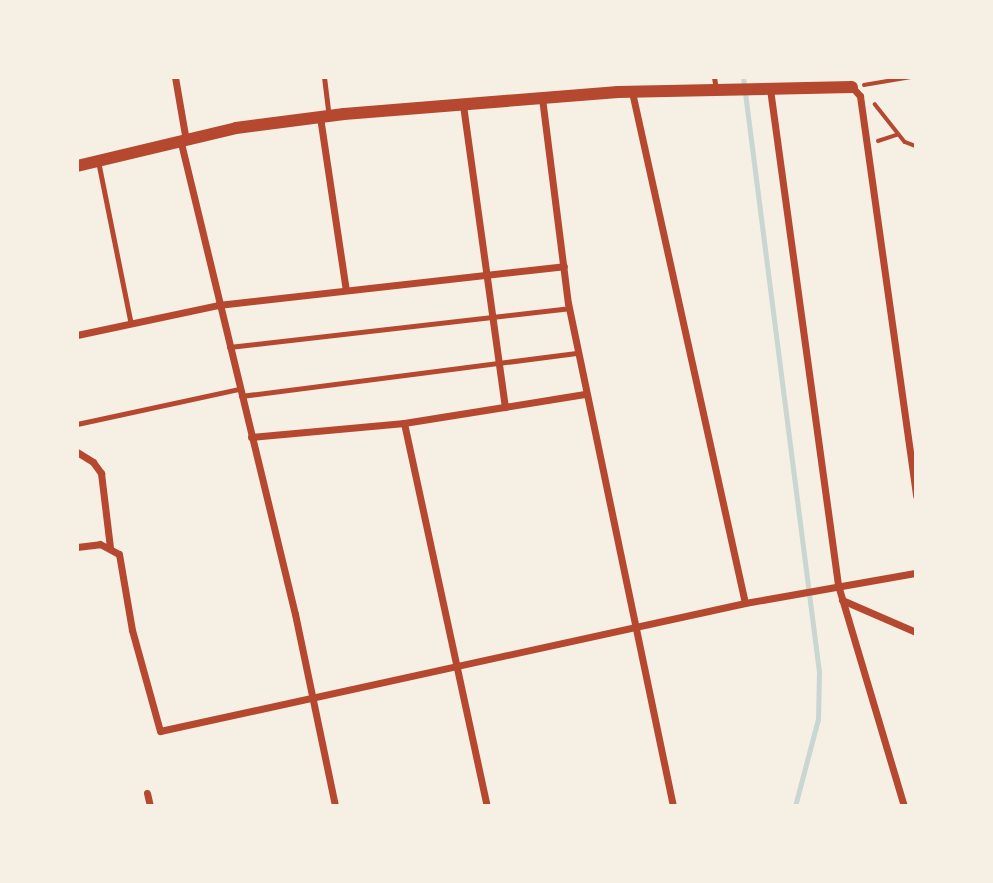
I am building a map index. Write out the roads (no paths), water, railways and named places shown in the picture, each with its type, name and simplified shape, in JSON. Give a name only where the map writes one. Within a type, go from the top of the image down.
[{"type":"street","points":[[174,77],[184,142],[218,305],[295,614],[335,806]]},
{"type":"street","points":[[614,77],[618,92]]},
{"type":"street","points":[[77,166],[236,128],[324,117],[717,86],[763,89],[852,87],[860,96],[916,496]]},
{"type":"street","points":[[763,89],[833,585],[842,600],[904,806]]},
{"type":"street","points":[[632,92],[744,603]]},
{"type":"street","points":[[542,98],[569,308],[673,806]]},
{"type":"street","points":[[463,105],[505,407]]},
{"type":"street","points":[[324,117],[346,290]]},
{"type":"street","points":[[77,335],[218,305],[487,277],[564,266]]},
{"type":"street","points":[[251,437],[404,423],[585,394]]},
{"type":"street","points":[[404,423],[487,806]]},
{"type":"street","points":[[77,452],[93,462],[102,473],[110,547]]},
{"type":"street","points":[[77,547],[100,544],[110,547],[122,560],[132,630],[160,731],[744,603],[833,585],[916,573]]},
{"type":"street","points":[[842,600],[916,632]]},
{"type":"street","points":[[147,793],[150,806]]},
{"type":"lane","points":[[324,77],[324,117]]},
{"type":"lane","points":[[98,162],[131,324]]},
{"type":"lane","points":[[229,347],[569,308]]},
{"type":"lane","points":[[77,424],[240,392],[578,352]]},
{"type":"waterway","points":[[743,77],[819,672],[818,719],[795,806]]}]
